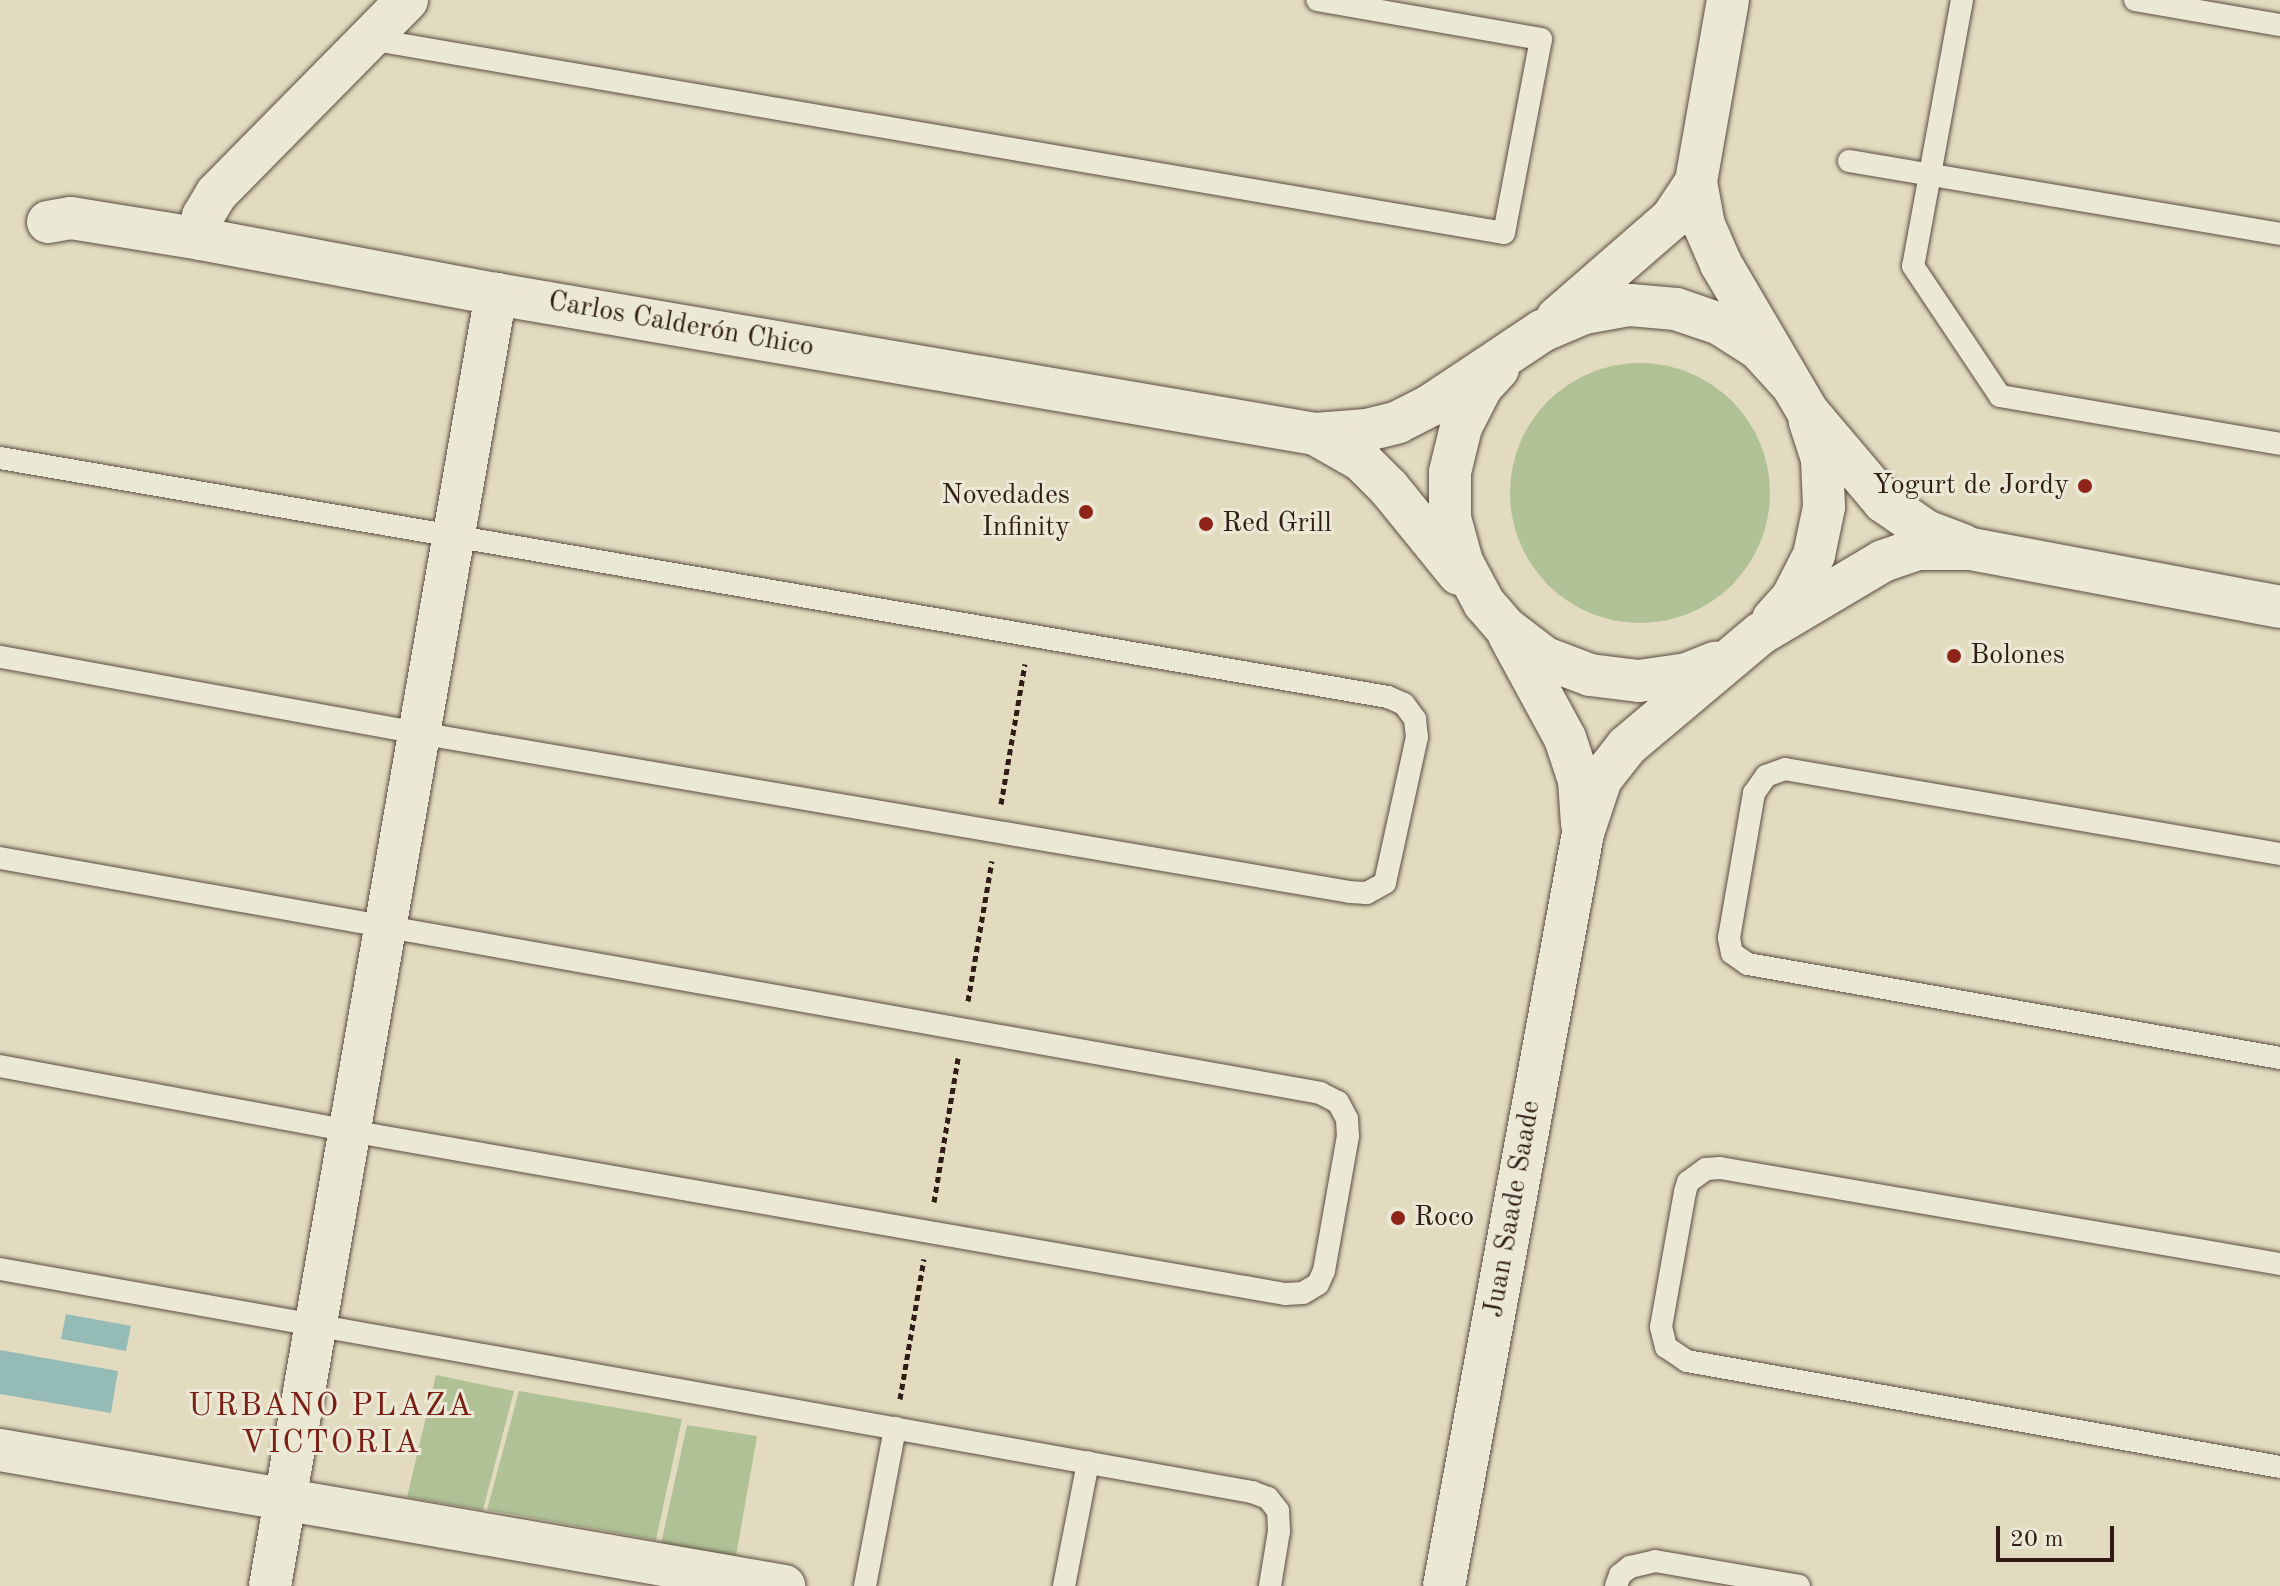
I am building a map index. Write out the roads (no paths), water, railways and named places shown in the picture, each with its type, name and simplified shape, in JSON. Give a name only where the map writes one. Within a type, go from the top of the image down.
[{"type":"street","points":[[201,239],[203,216],[216,194],[407,0]]},
{"type":"street","points":[[1583,833],[1601,779],[1627,746],[1746,645],[1792,598],[1814,555],[1824,507],[1822,459],[1799,398],[1721,264],[1704,225],[1696,182],[1728,0]]},
{"type":"street","points":[[1583,833],[1579,780],[1565,738],[1462,562],[1450,518],[1450,472],[1461,427],[1482,386],[1528,342],[1672,218],[1696,182]]},
{"type":"street","name":"Carlos Calderón Chico","points":[[48,222],[71,218],[201,239],[496,294],[1315,434]]},
{"type":"street","points":[[270,1586],[496,294]]},
{"type":"street","points":[[1315,434],[1367,430],[1398,422],[1431,405],[1528,342],[1584,313],[1630,305],[1676,309],[1720,324],[1759,349],[1884,502],[1926,531],[1971,549]]},
{"type":"street","points":[[1315,434],[1361,460],[1389,488],[1495,616],[1545,658],[1590,675],[1639,681],[1687,674],[1746,645],[1883,561],[1918,549],[1971,549],[2280,607]]},
{"type":"street","name":"Juan Saade Saade","points":[[1444,1586],[1583,833]]},
{"type":"street","points":[[0,1450],[784,1586]]},
{"type":"lane","points":[[369,39],[1504,233],[1541,39],[1317,0]]},
{"type":"lane","points":[[1962,0],[1913,266],[2000,396],[2280,444]]},
{"type":"lane","points":[[2135,0],[2280,25]]},
{"type":"lane","points":[[1849,161],[2280,234]]},
{"type":"lane","points":[[0,458],[1388,697],[1404,704],[1415,719],[1417,737],[1391,866],[1385,883],[1367,893],[419,733],[0,657]]},
{"type":"lane","points":[[2280,854],[1785,769],[1766,776],[1754,793],[1729,938],[1732,953],[1748,964],[2280,1058]]},
{"type":"lane","points":[[0,858],[386,924],[1320,1093],[1338,1102],[1347,1119],[1348,1136],[1324,1271],[1318,1284],[1303,1293],[1285,1294],[350,1131],[0,1066]]},
{"type":"lane","points":[[2280,1264],[1720,1168],[1706,1169],[1696,1174],[1685,1192],[1661,1327],[1666,1347],[1687,1361],[2280,1467]]},
{"type":"lane","points":[[0,1269],[1252,1492],[1268,1498],[1278,1511],[1279,1531],[1270,1586]]},
{"type":"lane","points":[[865,1586],[895,1428]]},
{"type":"lane","points":[[1064,1586],[1088,1462]]},
{"type":"lane","points":[[1616,1586],[1620,1575],[1630,1567],[1655,1561],[1799,1586]]},
{"type":"water","points":[[66,1314],[131,1326],[126,1351],[61,1339]]},
{"type":"water","points":[[0,1350],[118,1371],[111,1413],[0,1394]]},
{"type":"place","name":"Yogurt de Jordy","points":[[2085,486]]},
{"type":"place","name":"Novedades Infinity","points":[[1086,512]]},
{"type":"place","name":"Red Grill","points":[[1206,524]]},
{"type":"place","name":"Bolones","points":[[1954,656]]},
{"type":"place","name":"Roco","points":[[1398,1218]]},
{"type":"district","name":"URBANO PLAZA VICTORIA","points":[[331,1426]]}]
